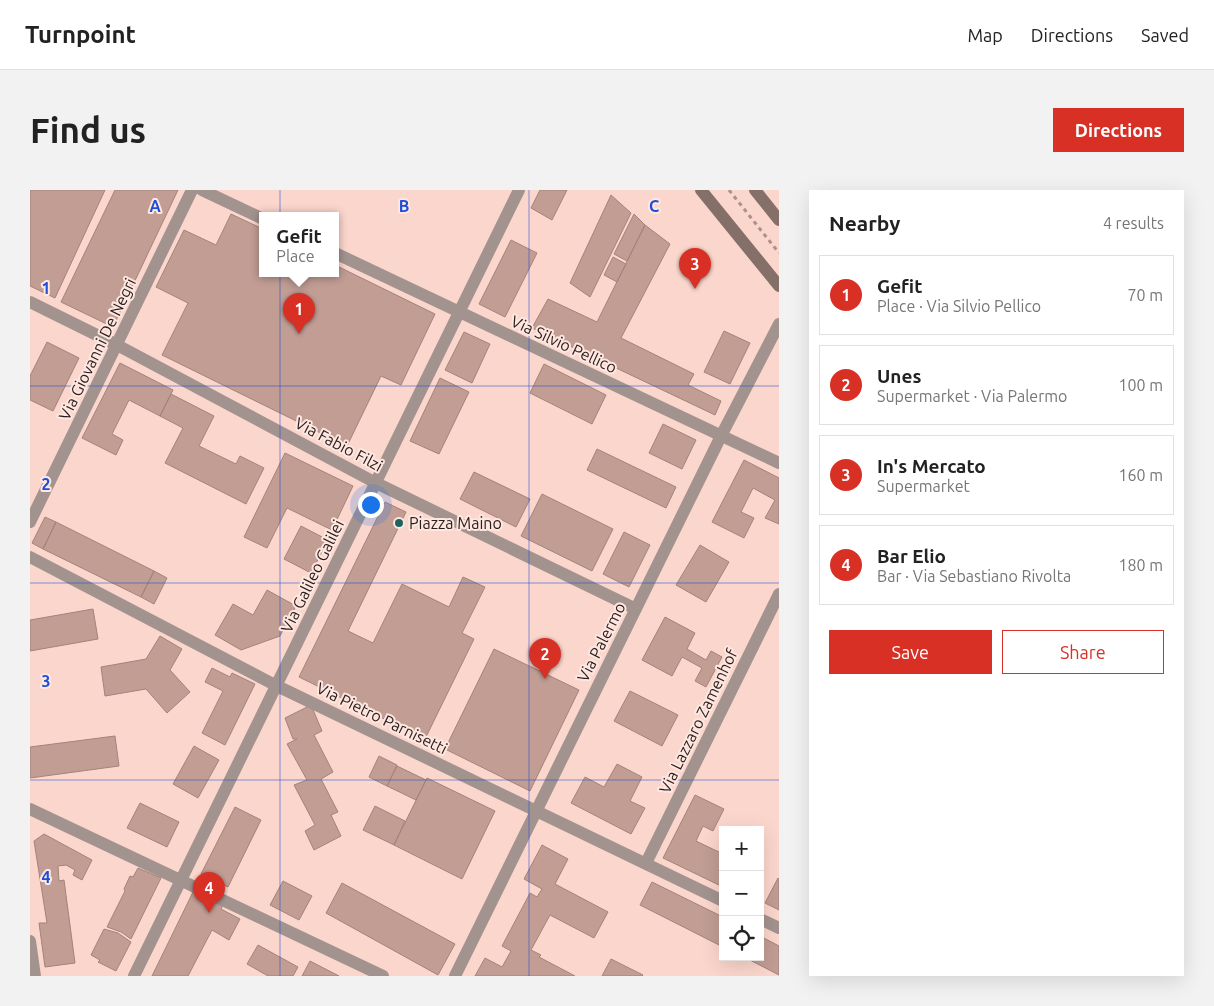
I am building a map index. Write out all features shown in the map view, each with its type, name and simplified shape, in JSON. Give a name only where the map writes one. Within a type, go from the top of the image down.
[{"type":"main road","points":[[701,190],[779,286]]},
{"type":"main road","points":[[755,190],[779,220]]},
{"type":"street","name":"Via Giovanni De Negri","points":[[30,522],[192,190]]},
{"type":"street","points":[[202,190],[259,217]]},
{"type":"street","name":"Via Galileo Galilei","points":[[134,976],[519,190]]},
{"type":"street","name":"Via Silvio Pellico","points":[[339,255],[779,463]]},
{"type":"street","name":"Via Fabio Filzi","points":[[30,302],[117,345],[376,482],[636,609]]},
{"type":"street","name":"Via Palermo","points":[[455,976],[721,436],[779,324]]},
{"type":"street","name":"Via Pietro Parnisetti","points":[[30,557],[275,685],[719,899]]},
{"type":"street","name":"Via Lazzaro Zamenhof","points":[[646,863],[779,594]]},
{"type":"street","points":[[30,809],[383,976]]},
{"type":"street","points":[[764,921],[779,928]]},
{"type":"street","points":[[30,941],[35,976]]},
{"type":"path","points":[[729,190],[779,254]]},
{"type":"building","points":[[30,190],[105,190],[55,298],[30,286]]},
{"type":"building","points":[[115,190],[178,190],[113,327],[61,302]]},
{"type":"building","points":[[540,190],[567,190],[552,220],[531,208]]},
{"type":"building","points":[[611,195],[631,213],[590,297],[570,283]]},
{"type":"building","points":[[231,214],[259,227],[259,277],[339,277],[339,267],[435,314],[401,385],[381,376],[347,446],[162,355],[188,303],[156,287],[184,230],[216,245]]},
{"type":"building","points":[[634,214],[645,225],[627,261],[614,254]]},
{"type":"building","points":[[645,225],[670,244],[621,338],[694,374],[688,385],[721,401],[715,415],[532,328],[548,299],[597,322]]},
{"type":"building","points":[[511,240],[537,253],[505,317],[479,304]]},
{"type":"building","points":[[613,257],[626,264],[617,282],[604,275]]},
{"type":"building","points":[[724,331],[750,343],[730,384],[704,372]]},
{"type":"building","points":[[464,332],[490,344],[472,383],[445,370]]},
{"type":"building","points":[[47,342],[79,358],[53,411],[30,400],[30,376]]},
{"type":"building","points":[[120,363],[173,390],[160,416],[129,400],[112,434],[123,440],[116,455],[82,438]]},
{"type":"building","points":[[544,364],[606,395],[592,424],[530,393]]},
{"type":"building","points":[[440,378],[469,392],[439,454],[410,441]]},
{"type":"building","points":[[171,394],[214,416],[199,446],[236,464],[240,456],[264,468],[246,504],[165,463],[183,428],[160,416]]},
{"type":"building","points":[[663,424],[696,440],[682,469],[649,453]]},
{"type":"building","points":[[597,449],[676,487],[666,508],[587,470]]},
{"type":"building","points":[[285,453],[353,486],[332,530],[287,508],[267,548],[244,537]]},
{"type":"building","points":[[744,460],[779,478],[779,524],[765,518],[775,500],[753,488],[741,512],[754,518],[744,538],[712,522]]},
{"type":"building","points":[[474,472],[530,499],[516,527],[460,499]]},
{"type":"building","points":[[542,494],[613,529],[592,571],[521,536]]},
{"type":"building","points":[[385,502],[406,512],[348,631],[373,643],[402,584],[449,607],[463,577],[485,587],[462,633],[474,639],[425,739],[299,677]]},
{"type":"building","points":[[45,517],[56,522],[43,549],[32,543]]},
{"type":"building","points":[[56,522],[154,571],[141,597],[43,549]]},
{"type":"building","points":[[301,526],[328,540],[311,573],[284,559]]},
{"type":"building","points":[[624,532],[650,545],[629,587],[603,574]]},
{"type":"building","points":[[700,545],[729,562],[706,602],[676,585]]},
{"type":"building","points":[[154,571],[167,578],[154,604],[141,597]]},
{"type":"building","points":[[267,590],[296,606],[280,636],[241,650],[215,635],[233,604],[253,615]]},
{"type":"building","points":[[93,609],[98,639],[30,651],[30,620]]},
{"type":"building","points":[[665,617],[695,633],[687,649],[706,660],[711,651],[722,657],[706,687],[695,681],[702,668],[682,657],[672,676],[642,660]]},
{"type":"building","points":[[160,636],[182,649],[170,670],[190,692],[167,713],[146,689],[105,696],[101,667],[146,659]]},
{"type":"building","points":[[494,649],[579,690],[530,791],[445,749]]},
{"type":"building","points":[[212,668],[230,677],[232,673],[255,684],[225,745],[202,733],[223,691],[205,682]]},
{"type":"building","points":[[630,691],[678,715],[662,746],[614,721]]},
{"type":"building","points":[[311,705],[322,731],[314,735],[333,772],[321,779],[338,812],[331,815],[341,836],[314,850],[305,831],[315,825],[294,785],[307,780],[287,744],[297,739],[293,739],[285,718]]},
{"type":"building","points":[[115,736],[119,766],[30,778],[30,747]]},
{"type":"building","points":[[194,746],[219,760],[198,798],[173,784]]},
{"type":"building","points":[[379,756],[397,765],[387,786],[369,777]]},
{"type":"building","points":[[617,764],[642,777],[630,801],[645,808],[631,834],[571,803],[585,777],[604,787]]},
{"type":"building","points":[[397,766],[426,780],[416,800],[387,786]]},
{"type":"building","points":[[427,778],[495,811],[462,879],[394,845]]},
{"type":"building","points":[[695,795],[724,809],[713,831],[703,826],[696,841],[719,852],[719,885],[663,858]]},
{"type":"building","points":[[140,803],[179,822],[167,847],[127,828]]},
{"type":"building","points":[[375,806],[405,821],[394,845],[363,830]]},
{"type":"building","points":[[235,807],[261,820],[228,887],[201,874]]},
{"type":"building","points":[[44,834],[92,860],[82,880],[73,875],[75,870],[66,865],[58,866],[59,881],[64,880],[75,963],[45,967],[39,923],[47,923],[34,841]]},
{"type":"building","points":[[542,845],[568,859],[555,884],[608,912],[594,938],[550,915],[531,950],[541,955],[539,957],[575,976],[475,976],[485,958],[502,967],[511,951],[502,946],[530,893],[537,897],[542,889],[524,879]]},
{"type":"building","points":[[138,868],[161,878],[131,939],[121,932],[107,927],[125,891],[124,889],[130,876],[133,877]]},
{"type":"building","points":[[779,879],[779,910],[765,903]]},
{"type":"building","points":[[283,881],[312,896],[299,920],[270,905]]},
{"type":"building","points":[[652,882],[719,915],[719,945],[640,905]]},
{"type":"building","points":[[342,883],[455,944],[438,975],[326,913]]},
{"type":"building","points":[[194,890],[223,905],[221,909],[240,919],[229,940],[212,930],[188,976],[152,976]]},
{"type":"building","points":[[104,929],[118,933],[131,942],[116,971],[98,962],[100,960],[91,955]]},
{"type":"building","points":[[764,938],[779,946],[779,975],[752,961],[764,961]]},
{"type":"building","points":[[258,945],[298,967],[293,976],[268,976],[247,964]]},
{"type":"building","points":[[611,959],[643,975],[602,976]]},
{"type":"building","points":[[310,961],[339,976],[302,976]]},
{"type":"place","name":"In's Mercato","points":[[695,289]]},
{"type":"place","name":"Gefit","points":[[299,334]]},
{"type":"place","name":"Piazza Maino","points":[[399,523]]},
{"type":"place","name":"Unes","points":[[545,679]]},
{"type":"place","name":"Bar Elio","points":[[209,913]]}]
